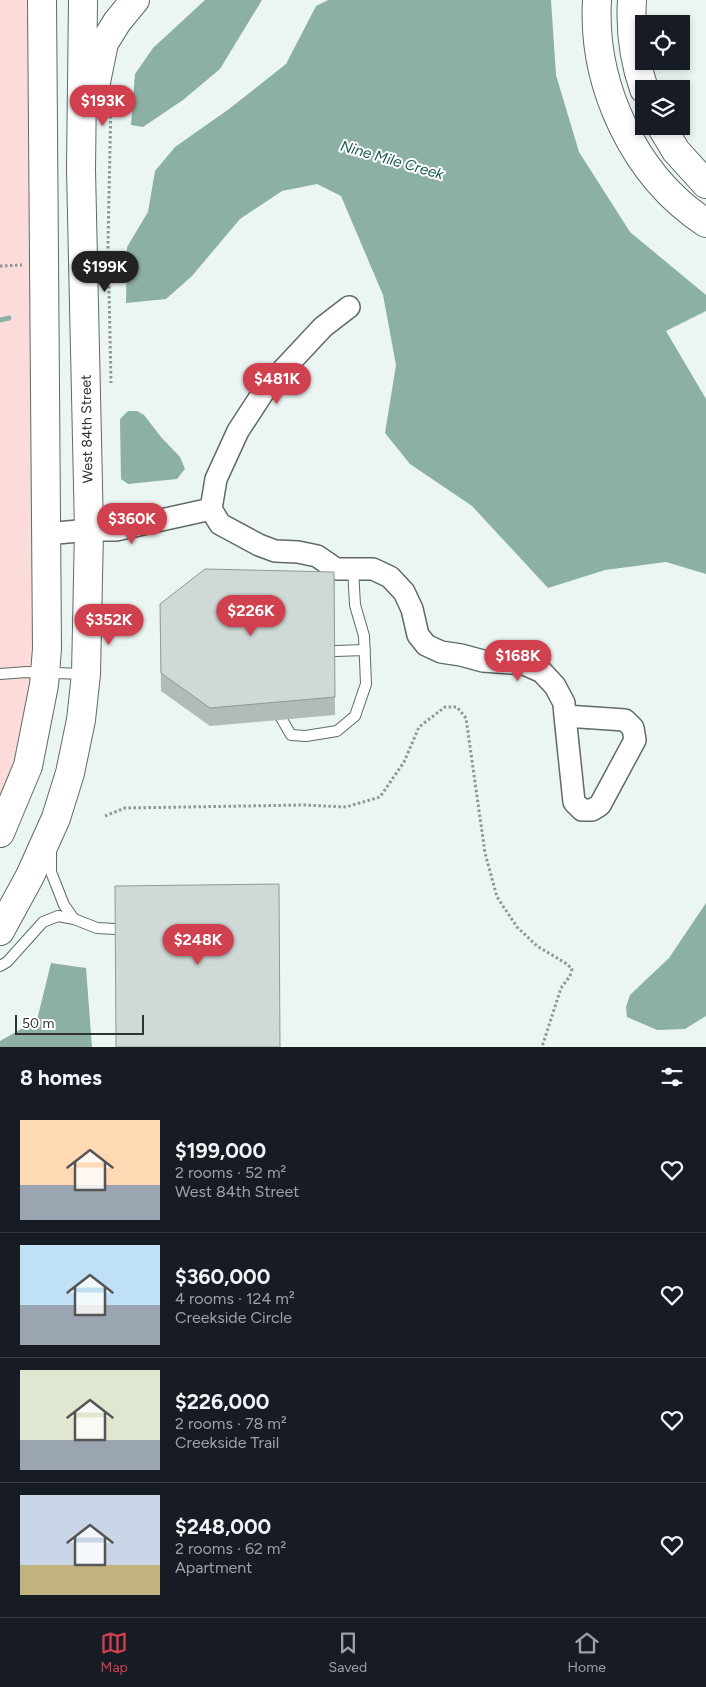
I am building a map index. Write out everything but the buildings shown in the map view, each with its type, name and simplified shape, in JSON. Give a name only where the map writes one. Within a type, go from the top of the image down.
[{"type":"street","points":[[0,833],[12,793],[28,766],[38,721],[47,649],[42,0]]},
{"type":"street","name":"West 84th Street","points":[[0,931],[30,876],[56,818],[70,773],[81,720],[86,674],[89,530],[81,170],[83,0]]},
{"type":"street","points":[[81,170],[104,43],[116,22],[135,0]]},
{"type":"street","points":[[597,0],[599,53],[608,89],[622,125],[642,160],[666,189],[697,218],[706,223]]},
{"type":"street","points":[[632,0],[633,48],[642,80]]},
{"type":"street","points":[[666,135],[676,151],[706,184]]},
{"type":"street","points":[[349,307],[323,327],[266,388],[238,431],[216,479],[211,509],[220,524],[259,546],[275,551],[298,552],[317,556],[336,569],[373,569],[390,577],[404,592],[412,609],[418,635],[426,645],[441,652],[483,661],[524,664],[542,672],[556,686],[564,704],[565,716],[574,802],[582,810],[592,810],[600,805],[635,740],[632,728],[625,720],[565,716]]},
{"type":"street","points":[[46,534],[89,530],[116,530],[211,509]]},
{"type":"lane","points":[[279,693],[280,716],[291,735],[306,736],[338,730],[355,716],[366,684],[364,636],[356,604],[353,569]]},
{"type":"lane","points":[[334,651],[365,650]]},
{"type":"lane","points":[[0,674],[45,672],[86,674]]},
{"type":"lane","points":[[50,829],[52,872],[64,905],[74,919]]},
{"type":"lane","points":[[0,966],[7,962],[43,922],[58,916],[74,919],[97,928],[115,929]]},
{"type":"path","points":[[111,95],[108,242],[111,383]]},
{"type":"path","points":[[0,266],[25,265]]},
{"type":"path","points":[[105,816],[126,808],[305,805],[346,807],[380,797],[404,762],[419,727],[445,707],[457,707],[466,718],[485,852],[497,897],[517,927],[537,946],[572,969],[570,976],[560,988],[542,1047]]},
{"type":"shaded area","points":[[0,0],[31,0],[38,657],[32,716],[0,810]]},
{"type":"water","points":[[205,0],[262,0],[220,69],[183,100],[143,127],[131,125],[135,74],[153,48]]},
{"type":"water","points":[[328,0],[551,0],[556,75],[579,152],[630,232],[706,295],[706,311],[666,331],[706,399],[706,574],[666,562],[605,570],[548,588],[472,506],[410,464],[385,433],[396,365],[383,295],[341,196],[317,184],[282,191],[240,219],[192,276],[166,299],[126,303],[127,247],[148,212],[155,171],[175,147],[229,109],[286,64],[316,6]]},
{"type":"water","points":[[128,411],[137,411],[144,415],[180,457],[185,469],[177,479],[128,484],[121,479],[120,419]]},
{"type":"water","points":[[706,903],[706,1016],[685,1029],[657,1030],[627,1017],[626,1007],[630,995],[669,958]]},
{"type":"water","points":[[51,963],[86,968],[92,1047],[0,1047],[0,1041],[37,1020]]},
{"type":"waterway","name":"Nine Mile Creek","points":[[119,271],[131,266]]},
{"type":"waterway","name":"Nine Mile Creek","points":[[0,320],[9,318]]}]
